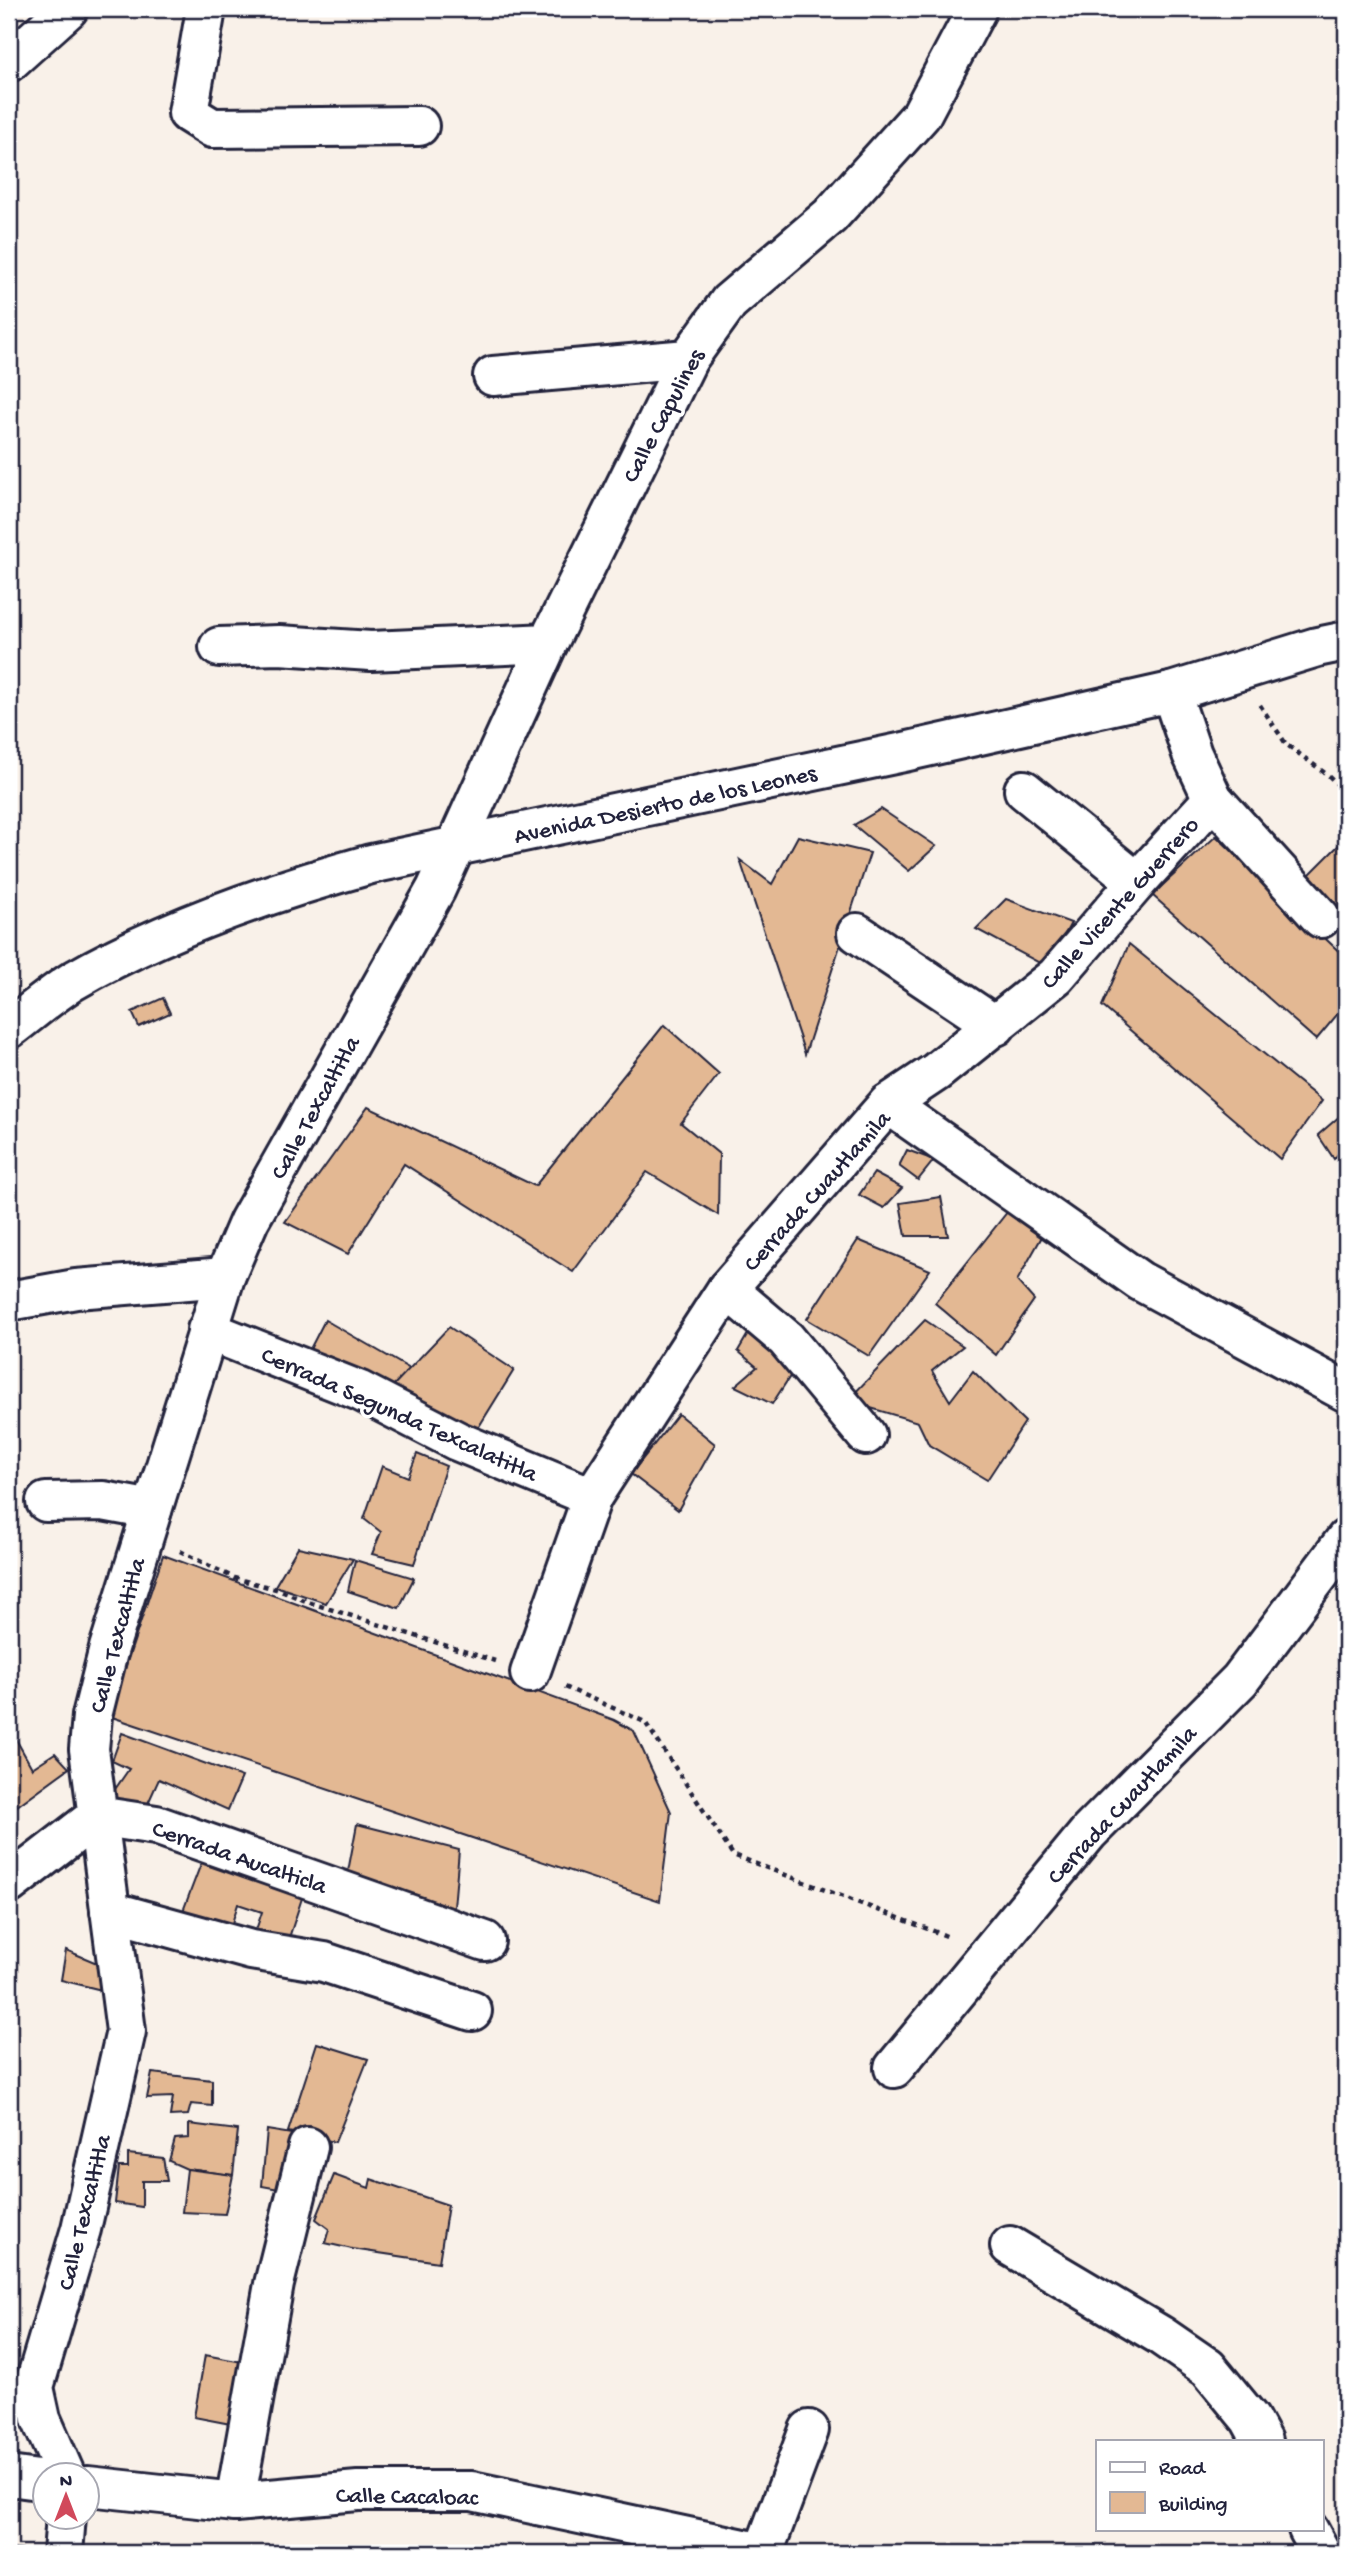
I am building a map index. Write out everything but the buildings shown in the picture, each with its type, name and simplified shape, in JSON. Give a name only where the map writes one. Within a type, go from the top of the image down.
[{"type":"street","points":[[9,62],[68,9]]},
{"type":"street","points":[[206,9],[187,113],[212,128],[419,126]]},
{"type":"street","name":"Calle Capulines","points":[[456,847],[548,643],[688,359],[729,302],[830,216],[921,115],[977,9]]},
{"type":"street","points":[[493,376],[688,359]]},
{"type":"street","name":"Avenida Desierto de los Leones","points":[[9,1029],[72,982],[136,950],[307,882],[371,864],[904,752],[1171,692],[1346,641]]},
{"type":"street","points":[[219,647],[279,645],[371,651],[548,643]]},
{"type":"street","points":[[1171,692],[1192,754],[1213,799],[1321,918]]},
{"type":"street","points":[[1024,790],[1137,882]]},
{"type":"street","name":"Calle Vicente Guerrero","points":[[888,1104],[936,1072],[1056,976],[1213,799]]},
{"type":"street","name":"Calle Texcaltitla","points":[[59,2460],[21,2384],[81,2229],[126,2031],[89,1749],[92,1716],[109,1648],[225,1277],[249,1222],[436,889],[456,847]]},
{"type":"street","points":[[857,933],[996,1026]]},
{"type":"street","name":"Cerrada Cuautlamila","points":[[530,1672],[592,1497],[727,1289],[888,1104],[1140,1281],[1346,1392]]},
{"type":"street","points":[[9,1301],[76,1289],[225,1277]]},
{"type":"street","points":[[727,1289],[786,1339],[866,1435]]},
{"type":"street","name":"Cerrada Segunda Texcalatitla","points":[[207,1330],[360,1391],[457,1441],[592,1497]]},
{"type":"street","points":[[46,1502],[103,1501],[152,1510]]},
{"type":"street","name":"Cerrada Cuautlamila","points":[[894,2068],[1089,1832],[1240,1680],[1346,1539]]},
{"type":"street","points":[[9,1884],[97,1816]]},
{"type":"street","name":"Cerrada Aucalticla","points":[[97,1816],[156,1825],[485,1941]]},
{"type":"street","points":[[110,1910],[251,1950],[324,1962],[472,2011]]},
{"type":"street","points":[[235,2502],[274,2284],[308,2147]]},
{"type":"street","points":[[1010,2246],[1160,2335],[1208,2368],[1250,2420],[1261,2440]]},
{"type":"street","points":[[763,2553],[808,2430]]},
{"type":"street","points":[[9,2476],[32,2479]]},
{"type":"street","name":"Calle Cacaloac","points":[[102,2488],[235,2502],[358,2491],[471,2491],[763,2553]]},
{"type":"street","points":[[63,2553],[65,2530]]},
{"type":"street","points":[[1309,2530],[1321,2553]]},
{"type":"path","points":[[1239,671],[1286,744],[1329,776],[1346,793]]},
{"type":"path","points":[[152,1510],[173,1548],[234,1578],[276,1588],[311,1603],[530,1672],[645,1722],[733,1855],[989,1952]]}]
